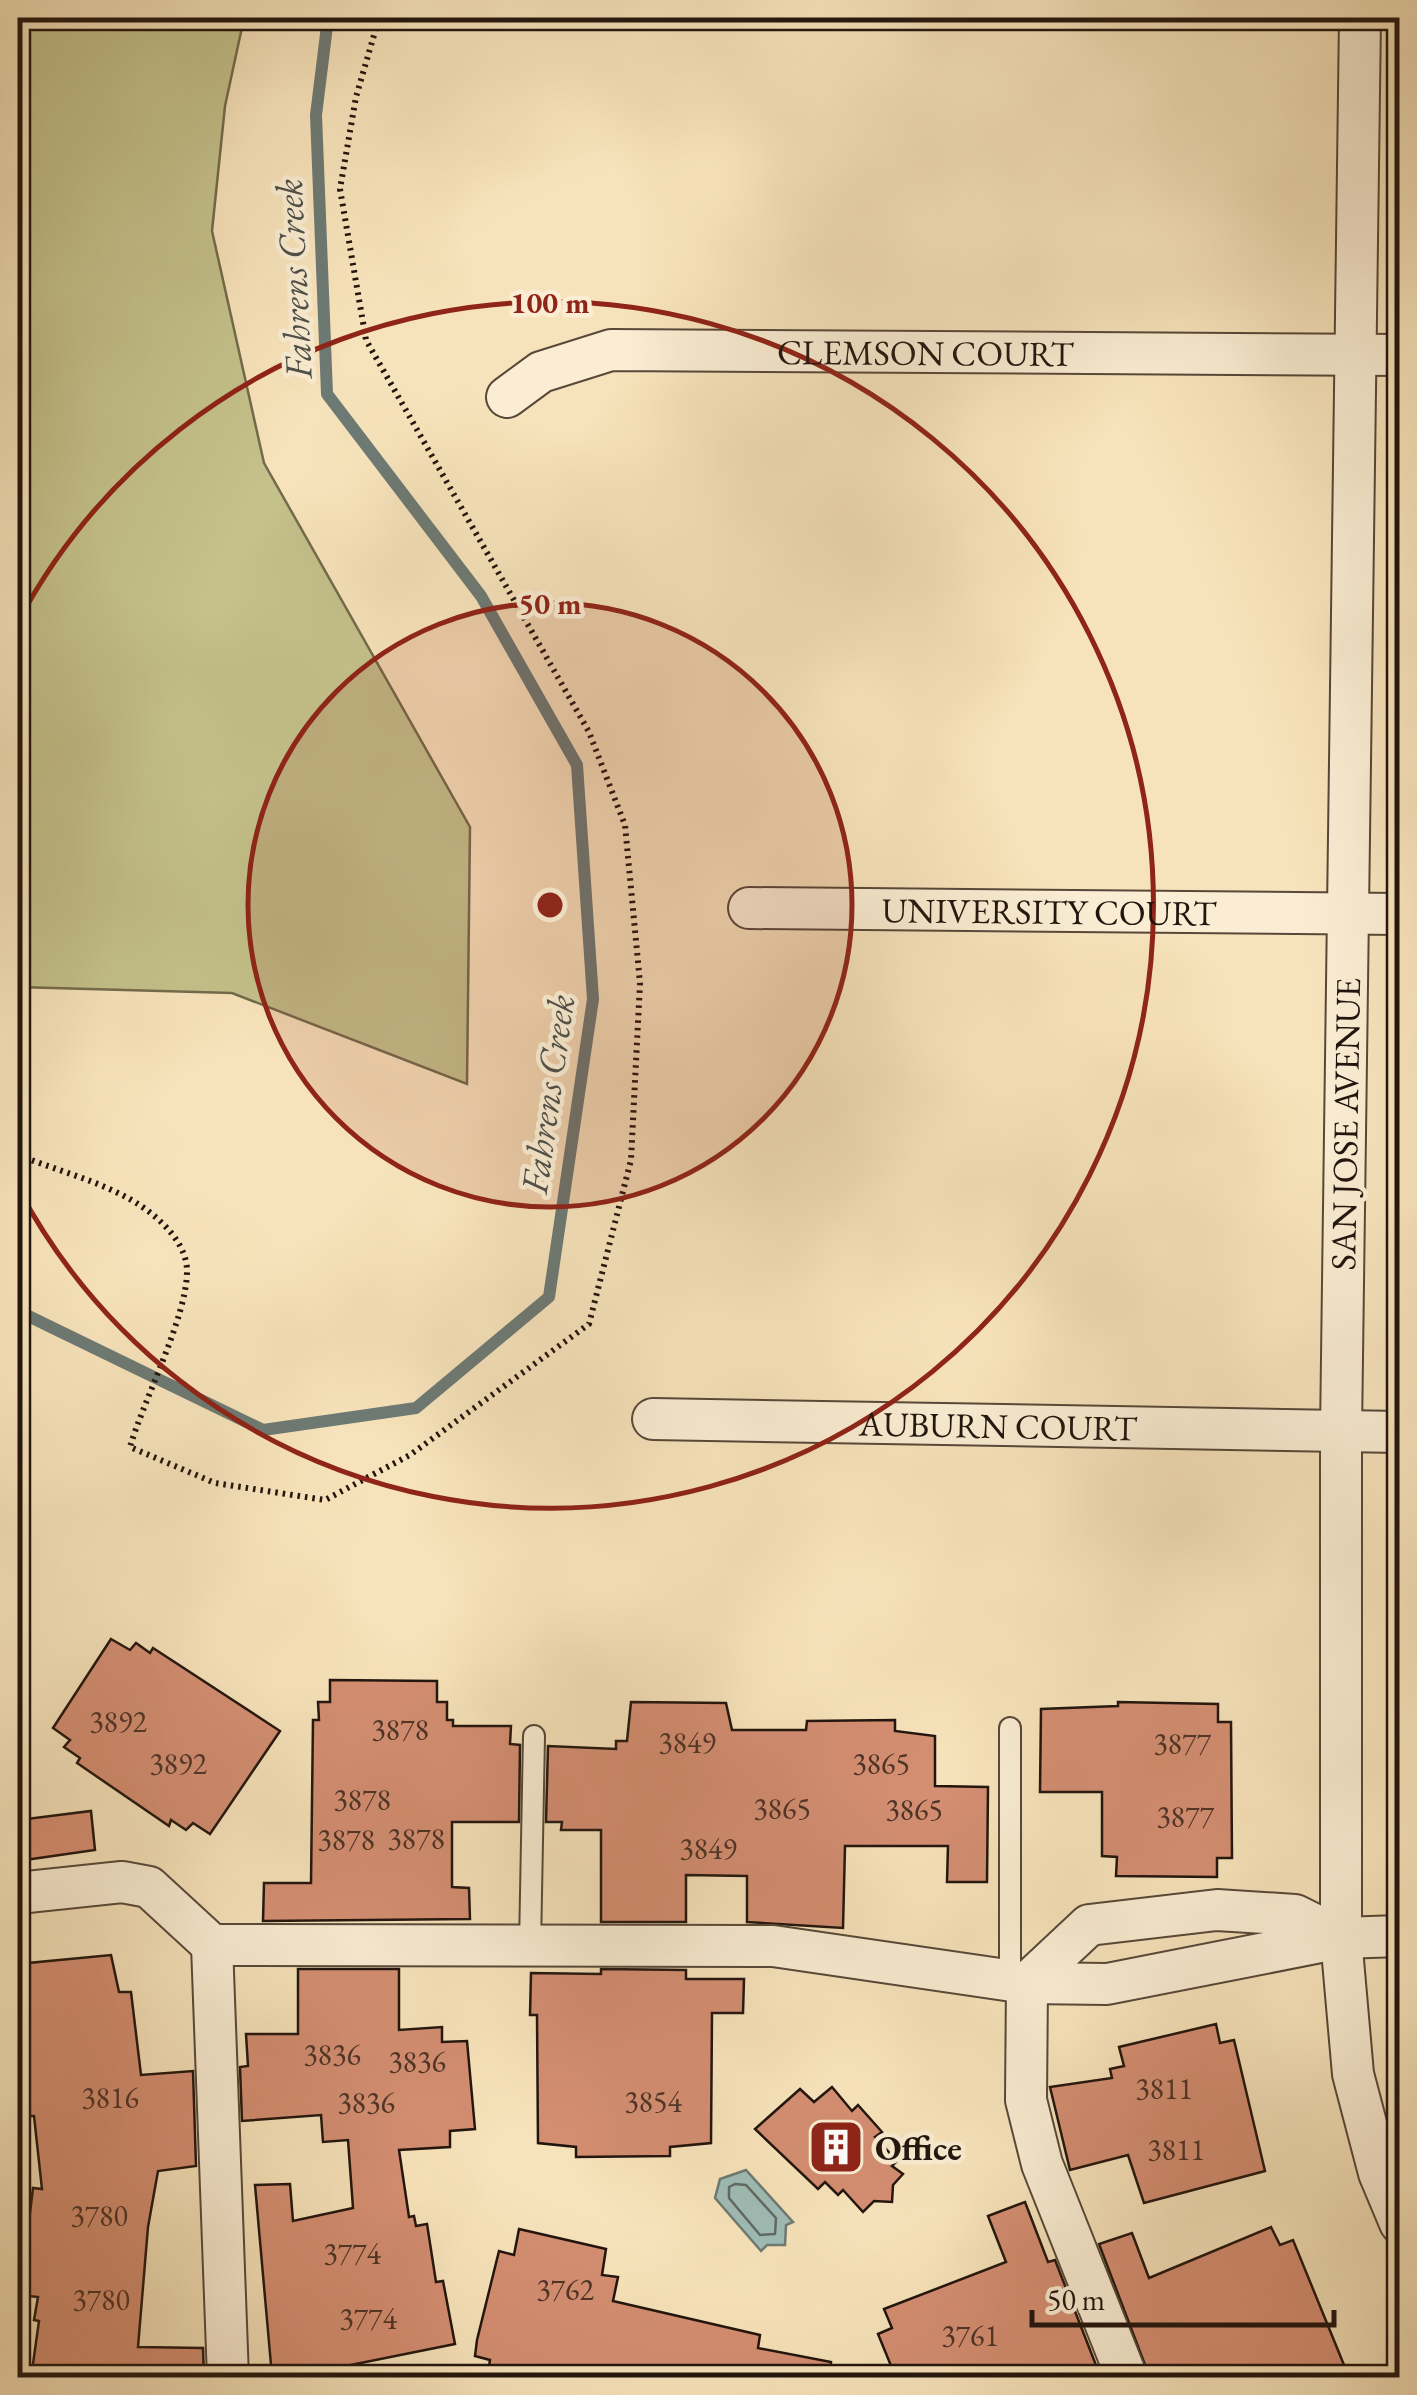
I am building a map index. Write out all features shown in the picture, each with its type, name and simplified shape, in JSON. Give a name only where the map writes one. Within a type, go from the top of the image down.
[{"type":"street","name":"SAN JOSE AVENUE","points":[[1360,18],[1340,1432],[1340,1938],[1354,2074],[1379,2173],[1400,2222]]},
{"type":"street","name":"CLEMSON COURT","points":[[507,397],[541,372],[611,350],[1400,356]]},
{"type":"street","name":"UNIVERSITY COURT","points":[[749,908],[1400,914]]},
{"type":"street","name":"AUBURN COURT","points":[[653,1419],[1400,1432]]},
{"type":"street","points":[[18,1892],[122,1882],[149,1887],[212,1945],[773,1946],[1019,1982],[1106,1984],[1340,1938],[1400,1936]]},
{"type":"street","points":[[1019,1982],[1090,1925],[1217,1910],[1295,1914],[1340,1938]]},
{"type":"street","points":[[212,1945],[228,2378]]},
{"type":"street","points":[[1019,1982],[1026,2100],[1038,2148],[1127,2378]]},
{"type":"lane","points":[[1010,1728],[1019,1982]]},
{"type":"lane","points":[[530,1946],[534,1736]]},
{"type":"path","points":[[18,1155],[126,1197],[166,1224],[187,1269],[166,1351],[143,1402],[130,1447],[215,1483],[325,1500],[410,1455],[588,1324],[631,1160],[640,983],[625,826],[589,732],[366,340],[340,189],[356,97],[378,18]]},
{"type":"shaded area","points":[[18,18],[244,18],[225,106],[212,231],[264,463],[470,827],[467,1084],[232,993],[18,987]]},
{"type":"water","points":[[746,2170],[793,2222],[786,2225],[785,2245],[767,2245],[761,2251],[715,2198],[720,2179]]},
{"type":"building","points":[[111,1639],[130,1650],[136,1643],[150,1653],[153,1648],[280,1731],[210,1834],[193,1823],[186,1830],[171,1820],[169,1826],[77,1763],[80,1758],[64,1747],[70,1740],[53,1728]]},
{"type":"building","points":[[330,1680],[437,1681],[437,1702],[447,1702],[447,1720],[453,1720],[453,1726],[511,1726],[510,1744],[520,1745],[519,1822],[452,1822],[452,1887],[469,1888],[470,1919],[263,1921],[264,1883],[311,1883],[313,1720],[319,1720],[318,1702],[330,1702]]},
{"type":"building","points":[[631,1702],[726,1703],[732,1730],[806,1730],[807,1721],[895,1720],[895,1731],[935,1736],[935,1786],[988,1787],[987,1882],[947,1882],[948,1846],[845,1846],[843,1928],[747,1922],[747,1876],[686,1875],[686,1922],[601,1922],[601,1830],[561,1830],[562,1822],[546,1822],[548,1746],[616,1749],[616,1741],[627,1741]]},
{"type":"building","points":[[1118,1702],[1218,1704],[1218,1722],[1231,1722],[1232,1858],[1217,1858],[1217,1877],[1116,1876],[1117,1857],[1102,1856],[1102,1792],[1040,1792],[1041,1709],[1118,1706]]},
{"type":"building","points":[[91,1811],[95,1850],[18,1861],[18,1820]]},
{"type":"building","points":[[111,1955],[119,1992],[131,1992],[141,2075],[193,2071],[196,2166],[158,2171],[148,2227],[138,2347],[203,2348],[204,2378],[31,2378],[39,2321],[34,2320],[38,2297],[20,2295],[33,2188],[42,2189],[34,2116],[30,2116],[27,2099],[18,2099],[18,1964]]},
{"type":"building","points":[[298,1969],[399,1969],[399,2030],[442,2027],[442,2042],[467,2041],[475,2129],[450,2131],[450,2147],[399,2150],[409,2217],[414,2216],[416,2226],[427,2224],[436,2282],[443,2281],[455,2344],[316,2372],[272,2376],[255,2185],[290,2184],[293,2221],[353,2208],[348,2140],[323,2142],[321,2115],[242,2121],[240,2067],[248,2066],[246,2034],[298,2034]]},
{"type":"building","points":[[601,1969],[686,1970],[686,1979],[744,1979],[743,2013],[712,2013],[711,2143],[670,2147],[670,2156],[576,2157],[576,2147],[538,2143],[537,2015],[530,2015],[531,1973],[601,1974]]},
{"type":"building","points":[[1216,2024],[1220,2043],[1234,2040],[1265,2171],[1144,2203],[1128,2155],[1070,2170],[1050,2087],[1112,2078],[1110,2069],[1124,2066],[1119,2047]]},
{"type":"building","name":"Office","points":[[832,2087],[852,2111],[858,2105],[882,2132],[875,2137],[897,2161],[892,2166],[903,2174],[893,2185],[892,2202],[874,2201],[863,2212],[843,2190],[838,2195],[825,2182],[818,2189],[755,2129],[800,2089],[814,2102]]},
{"type":"building","points":[[1025,2202],[1048,2262],[1055,2260],[1101,2378],[896,2378],[878,2334],[892,2328],[884,2309],[1006,2262],[988,2216]]},
{"type":"building","points":[[1271,2227],[1280,2245],[1293,2240],[1344,2365],[1317,2378],[1150,2378],[1099,2244],[1132,2233],[1149,2278]]},
{"type":"building","points":[[519,2229],[606,2249],[602,2275],[618,2277],[613,2301],[760,2335],[758,2348],[831,2362],[830,2378],[487,2378],[490,2360],[475,2356],[477,2340],[499,2251],[514,2255]]},
{"type":"waterway","name":"Fahrens Creek","points":[[18,1311],[263,1430],[416,1408],[549,1297],[593,999],[577,765],[481,596],[327,394],[316,115],[328,18]]},
{"type":"place","name":"Office","points":[[836,2147]]}]
